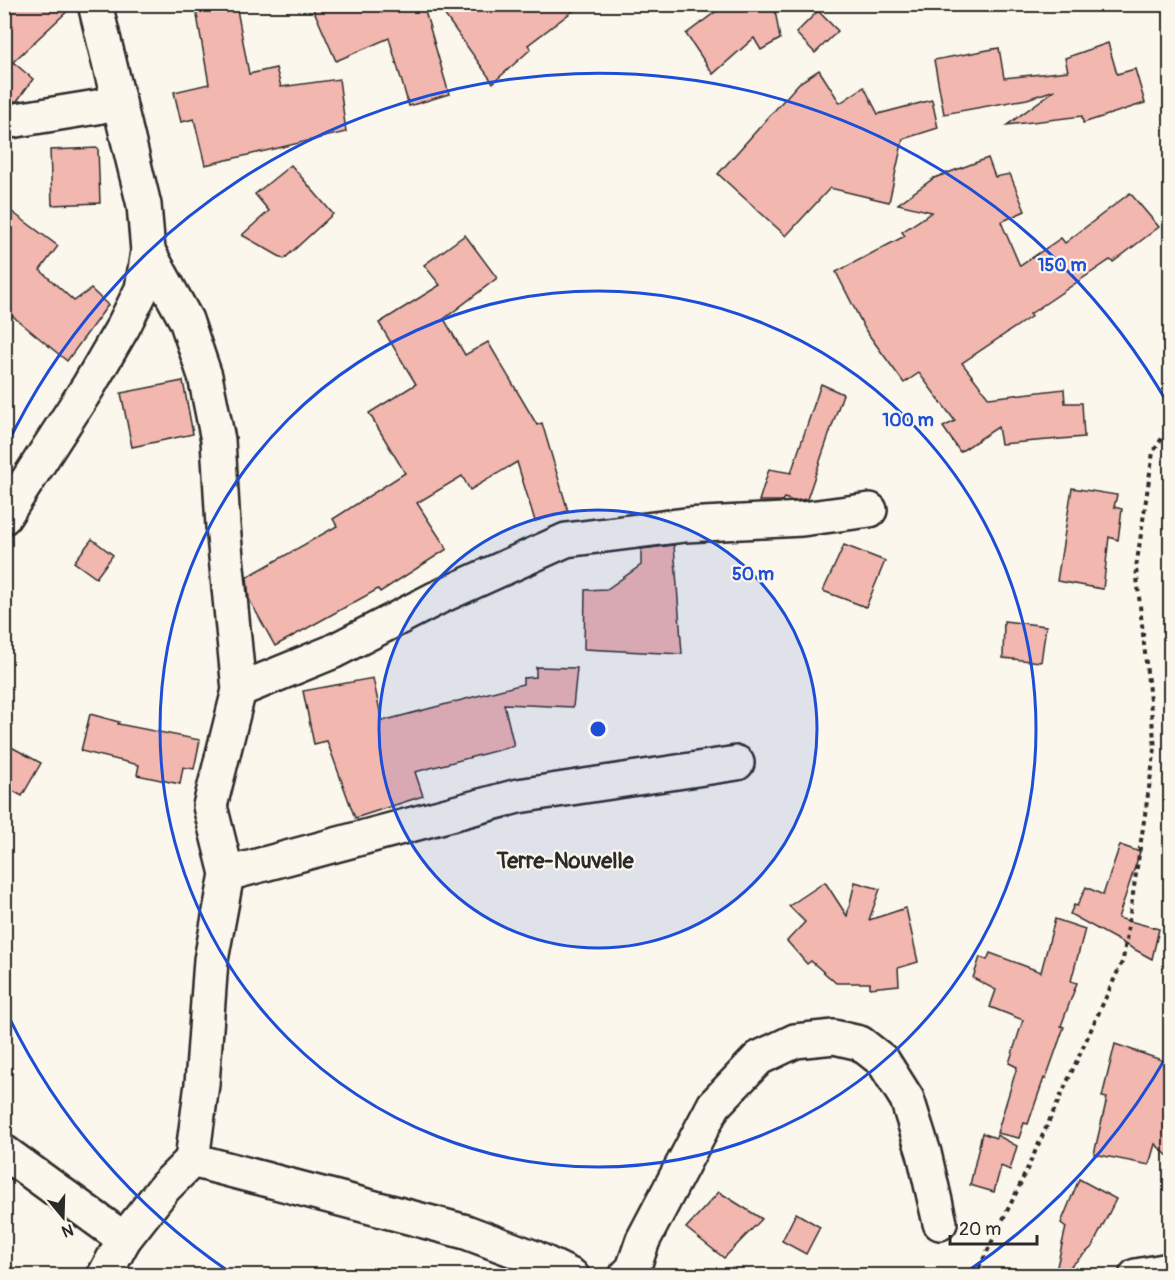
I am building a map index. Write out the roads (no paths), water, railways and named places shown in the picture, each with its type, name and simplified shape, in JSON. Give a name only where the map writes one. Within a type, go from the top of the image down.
[{"type":"street","points":[[4,517],[88,387],[123,327],[141,289],[148,251],[144,205],[95,4]]},
{"type":"street","points":[[4,122],[119,102]]},
{"type":"street","points":[[104,1275],[124,1239],[165,1187],[192,1160],[202,1084],[211,960],[227,874],[210,806],[239,690],[223,526],[218,440],[205,376],[186,320],[148,251]]},
{"type":"street","points":[[239,690],[332,652],[437,598],[566,540],[685,525],[802,519],[870,510]]},
{"type":"street","points":[[227,874],[518,796],[737,763]]},
{"type":"street","points":[[626,1275],[633,1269],[643,1240],[714,1105],[759,1058],[795,1041],[834,1037],[860,1043],[883,1061],[907,1099],[924,1153],[940,1223]]},
{"type":"street","points":[[4,1152],[124,1239]]},
{"type":"street","points":[[192,1160],[466,1232],[535,1258],[572,1275]]},
{"type":"street","points":[[1136,1275],[1170,1270]]},
{"type":"district","name":"Terre-Nouvelle","points":[[565,860]]}]
